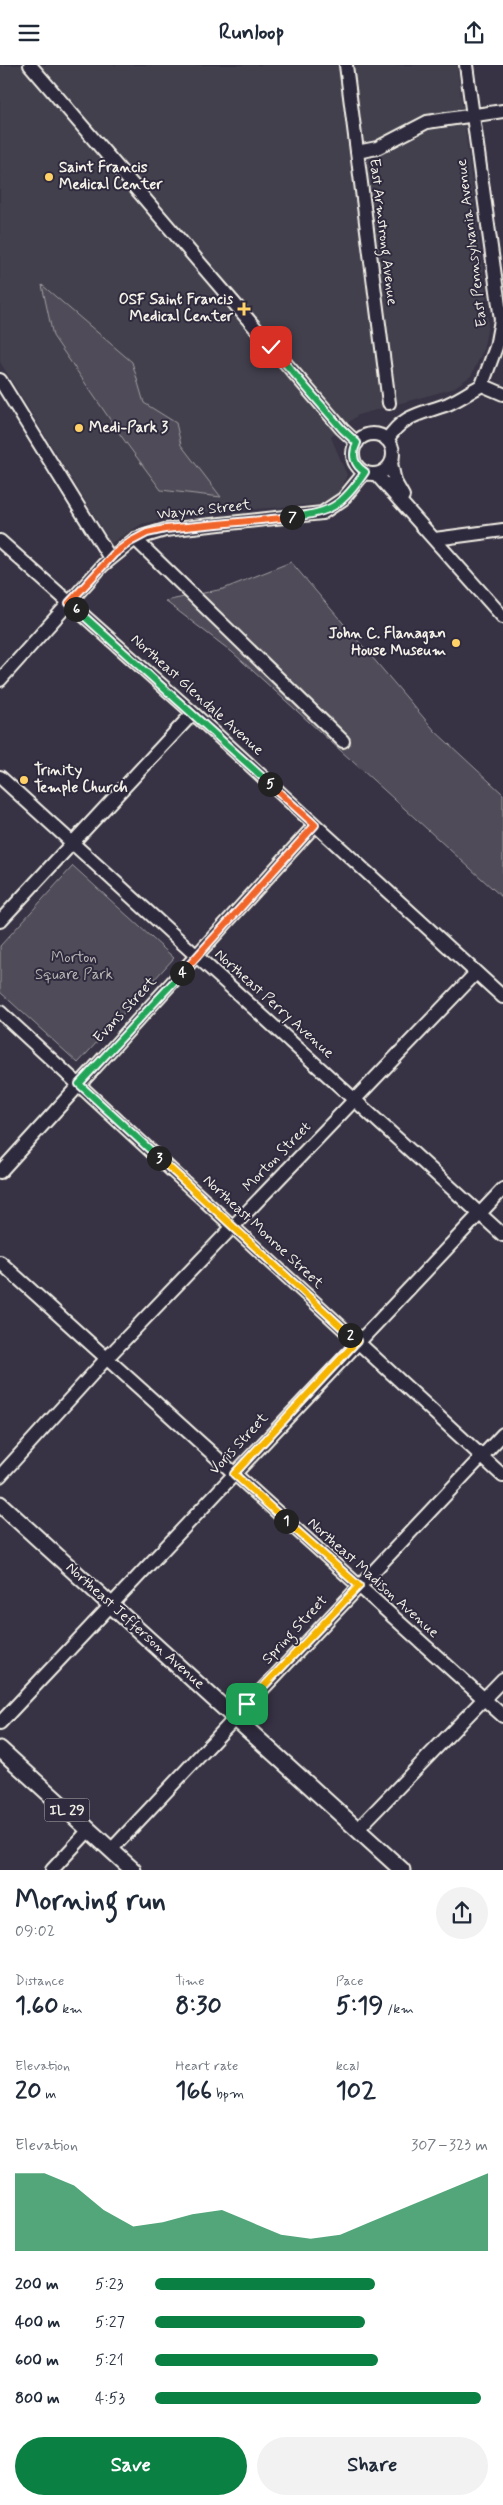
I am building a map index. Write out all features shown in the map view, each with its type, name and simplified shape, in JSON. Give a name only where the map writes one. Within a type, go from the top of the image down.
[{"type":"main road","name":"Northeast Jefferson Avenue","points":[[0,1504],[402,1870]]},
{"type":"main road","name":"IL 29","points":[[0,1749],[133,1870]]},
{"type":"street","points":[[25,65],[42,81]]},
{"type":"street","points":[[30,65],[337,423],[357,443]]},
{"type":"street","name":"East Armstrong Avenue","points":[[346,65],[389,403]]},
{"type":"street","name":"East Pennsylvania Avenue","points":[[466,65],[498,259],[500,321],[496,347],[482,385]]},
{"type":"street","points":[[356,152],[377,148],[426,121],[503,111]]},
{"type":"street","points":[[0,380],[110,558]]},
{"type":"street","points":[[387,440],[396,427],[411,417],[450,403],[482,385],[503,394]]},
{"type":"street","points":[[371,473],[387,468],[393,451],[387,440],[372,434],[357,443],[353,454],[356,465],[371,473],[416,518],[503,617]]},
{"type":"street","points":[[390,463],[395,483],[416,518]]},
{"type":"street","name":"Wayne Street","points":[[0,680],[110,558],[135,539],[159,530],[322,513],[344,499],[371,473]]},
{"type":"street","points":[[435,539],[503,530]]},
{"type":"street","points":[[135,539],[343,741]]},
{"type":"street","name":"Northeast Glendale Avenue","points":[[0,541],[193,713],[503,997]]},
{"type":"street","points":[[0,921],[193,713]]},
{"type":"street","name":"Northeast Perry Avenue","points":[[0,777],[503,1235]]},
{"type":"street","name":"Evans Street","points":[[0,1172],[315,825]]},
{"type":"street","name":"Morton Street","points":[[0,1476],[106,1359],[476,973]]},
{"type":"street","name":"Northeast Monroe Street","points":[[0,1013],[503,1476]]},
{"type":"street","name":"Voris Street","points":[[0,1723],[357,1341],[503,1189]]},
{"type":"street","name":"Northeast Madison Avenue","points":[[0,1262],[503,1716]]},
{"type":"street","name":"Spring Street","points":[[110,1849],[503,1434]]},
{"type":"street","points":[[357,1830],[503,1679]]},
{"type":"street","points":[[52,1870],[88,1830]]},
{"type":"shaded area","name":"OSF Saint Francis Medical Center","points":[[0,65],[457,65],[486,293],[488,325],[483,351],[471,376],[452,389],[358,415],[331,437],[347,475],[339,493],[320,504],[182,515],[142,524],[111,543],[0,362]]},
{"type":"green space","points":[[42,285],[132,362],[144,403],[176,423],[181,445],[221,497],[161,490],[124,440],[53,336]]},
{"type":"green space","points":[[291,562],[435,731],[503,794],[503,898],[232,652],[165,601],[223,589]]},
{"type":"green space","name":"Morton Square Park","points":[[73,866],[174,958],[78,1063],[0,992],[0,946]]},
{"type":"place","name":"Saint Francis Medical Center","points":[[49,177]]},
{"type":"place","name":"OSF Saint Francis Medical Center","points":[[244,309]]},
{"type":"place","name":"Medi-Park 3","points":[[79,428]]},
{"type":"place","name":"John C. Flanagan House Museum","points":[[456,643]]},
{"type":"place","name":"Trinity Temple Church","points":[[24,780]]},
{"type":"route","points":[[247,1704],[359,1586],[234,1474],[357,1341],[79,1084],[315,825],[69,603],[110,558],[124,546],[141,536],[165,529],[317,514],[325,512],[336,505],[356,486],[365,472],[356,465],[354,460],[354,448],[357,443],[342,429],[271,347]]}]
